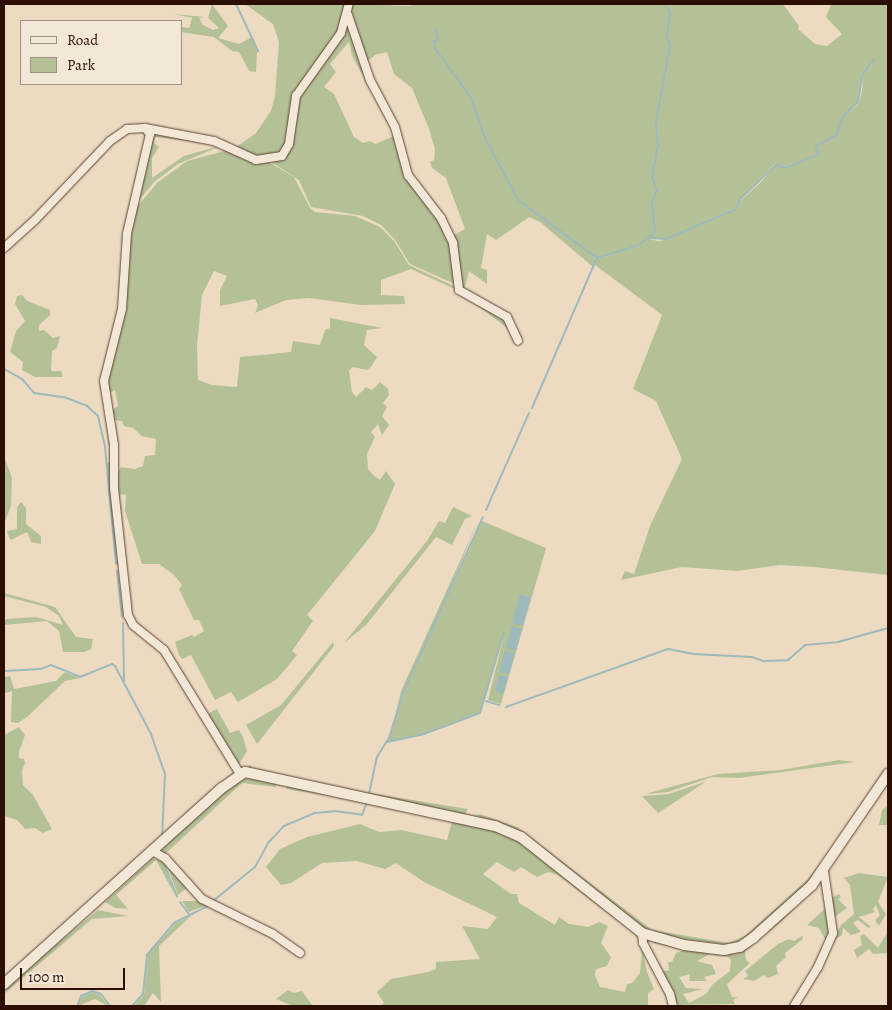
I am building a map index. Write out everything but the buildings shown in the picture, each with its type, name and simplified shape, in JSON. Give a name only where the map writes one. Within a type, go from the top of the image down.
[{"type":"main road","points":[[4,984],[240,774],[261,776],[495,826],[521,836],[642,933],[712,949],[740,947],[776,920],[824,871],[888,774]]},
{"type":"street","points":[[4,248],[35,220],[110,141],[127,129],[145,128],[214,141],[256,160],[282,156],[290,144],[296,96],[336,41],[348,14],[349,4]]},
{"type":"street","points":[[348,14],[370,80],[396,127],[408,175],[441,218],[453,243],[459,290],[507,316],[518,341]]},
{"type":"street","points":[[145,128],[150,134],[127,234],[122,309],[104,382],[114,445],[114,488],[127,608],[133,625],[156,641],[170,658],[240,774]]},
{"type":"street","points":[[154,852],[165,858],[202,899],[272,934],[300,953]]},
{"type":"street","points":[[794,1006],[818,967],[833,933],[824,871]]},
{"type":"street","points":[[642,933],[643,943],[668,989],[673,1006]]},
{"type":"green space","points":[[212,4],[228,26],[218,38],[239,44],[252,37],[257,51],[256,72],[249,71],[239,52],[232,51],[214,37],[182,32],[182,27],[189,28],[192,18],[174,14],[204,17],[199,18],[203,25],[213,30],[219,28],[208,18]]},
{"type":"green space","points":[[245,4],[348,4],[342,27],[300,87],[284,153],[258,160],[235,148],[256,133],[271,111],[275,96],[279,42],[273,24]]},
{"type":"green space","points":[[350,4],[410,6],[414,4],[783,4],[799,26],[798,29],[815,44],[827,46],[842,34],[826,17],[831,4],[888,4],[888,575],[780,565],[737,571],[682,567],[621,580],[625,571],[634,574],[650,526],[682,459],[656,401],[633,389],[662,315],[595,265],[597,259],[622,252],[597,258],[592,256],[596,259],[593,267],[540,222],[529,217],[496,240],[487,234],[481,268],[487,270],[487,284],[469,271],[464,291],[452,236],[465,229],[446,178],[432,168],[430,162],[434,160],[435,149],[429,129],[412,88],[394,74],[387,52],[375,55],[365,63]],"holes":[[[874,60],[863,76],[859,103],[843,116],[858,102],[862,76]],[[836,135],[817,146],[819,155],[785,168],[776,165],[741,200],[736,209],[666,240],[649,239],[637,247],[625,251],[641,244],[653,234],[650,238],[665,239],[736,208],[740,199],[775,164],[785,167],[818,154],[816,146]]]},
{"type":"green space","points":[[348,19],[383,112],[352,56],[349,42],[330,64],[336,72],[324,87],[334,94],[354,137],[363,143],[370,141],[375,144],[394,136],[394,133],[407,174],[451,240],[457,285],[410,264],[395,240],[381,225],[363,216],[311,207],[299,180],[270,161],[282,158],[295,102]]},
{"type":"green space","points":[[150,132],[213,144],[155,137],[154,143],[159,147],[152,158],[152,178],[184,156],[223,145],[178,164],[154,182],[140,199]]},
{"type":"green space","points":[[228,150],[267,161],[294,177],[310,208],[315,212],[355,216],[380,227],[394,241],[409,265],[458,288],[506,318],[515,334],[459,291],[411,269],[381,280],[381,295],[404,296],[405,304],[361,305],[309,298],[286,300],[255,313],[258,305],[255,299],[220,306],[220,290],[227,276],[214,271],[202,295],[197,346],[198,380],[212,385],[237,387],[240,357],[291,352],[293,341],[320,345],[325,330],[330,328],[330,318],[382,328],[367,330],[364,345],[377,357],[371,367],[367,370],[353,367],[349,371],[352,392],[356,397],[366,387],[372,390],[380,382],[388,389],[389,395],[383,403],[387,407],[382,416],[389,425],[382,435],[378,424],[371,432],[375,437],[367,454],[368,469],[380,480],[386,471],[395,484],[375,531],[307,615],[313,621],[292,651],[297,655],[277,679],[238,702],[231,692],[215,700],[191,655],[182,659],[179,655],[175,642],[192,635],[194,637],[204,631],[199,620],[194,620],[179,589],[182,585],[174,575],[159,564],[142,564],[125,511],[126,495],[120,494],[119,510],[115,477],[121,467],[135,469],[143,466],[145,456],[155,455],[156,439],[142,436],[133,428],[124,426],[122,421],[115,420],[112,410],[118,406],[115,390],[106,395],[105,391],[121,322],[128,234],[137,207],[157,183],[187,161]]},
{"type":"green space","points":[[22,295],[27,301],[50,310],[50,315],[39,325],[39,331],[44,330],[53,338],[60,336],[57,348],[52,351],[51,371],[61,371],[63,377],[35,377],[22,370],[23,362],[10,352],[16,331],[25,321],[15,304],[17,296]]},
{"type":"green space","points":[[4,456],[12,478],[11,506],[4,524]]},
{"type":"green space","points":[[113,458],[121,566],[118,567],[107,464]]},
{"type":"green space","points":[[21,502],[26,508],[26,524],[41,536],[41,544],[31,542],[27,532],[11,540],[9,537],[7,531],[17,529],[17,507]]},
{"type":"green space","points":[[453,507],[472,516],[465,519],[452,545],[436,537],[366,625],[344,643],[427,541],[439,521],[445,523]]},
{"type":"green space","points":[[479,519],[431,634],[403,693],[392,729],[401,691]]},
{"type":"green space","points":[[482,521],[546,548],[501,704],[488,700],[505,631],[480,712],[419,735],[388,741],[404,694]],"holes":[[[520,594],[531,597],[523,626]]]},
{"type":"green space","points":[[4,593],[55,607],[76,637],[93,639],[91,649],[84,652],[63,652],[59,631],[47,621],[4,625],[6,619],[36,617],[63,625],[59,616],[46,607],[4,596]]},
{"type":"green space","points":[[333,642],[334,646],[257,744],[246,725],[281,705]]},
{"type":"green space","points":[[65,672],[80,678],[65,681],[27,717],[18,723],[11,722],[12,691],[4,694],[4,677],[10,676],[14,689],[56,681]]},
{"type":"green space","points":[[217,709],[230,733],[239,730],[243,737],[247,751],[239,764],[207,714]]},
{"type":"green space","points":[[19,727],[25,735],[19,752],[19,758],[24,759],[25,763],[22,771],[23,785],[33,795],[52,829],[43,833],[35,828],[25,829],[17,820],[4,816],[4,735]]},
{"type":"green space","points":[[839,760],[855,762],[739,778],[712,777],[668,792],[645,794],[718,774],[781,770]]},
{"type":"green space","points":[[888,764],[841,840],[812,878],[755,933],[727,947],[685,941],[646,930],[513,828],[474,816],[480,814],[517,827],[652,930],[729,943],[745,936],[808,879],[834,848]]},
{"type":"green space","points":[[273,774],[369,793],[468,809],[465,814]]},
{"type":"green space","points":[[250,778],[275,782],[276,787],[242,783],[164,855],[162,848],[234,782]]},
{"type":"green space","points":[[707,781],[658,813],[642,796],[669,794]]},
{"type":"green space","points":[[287,786],[368,801],[482,825],[520,841],[638,936],[558,875],[549,872],[537,877],[521,867],[514,872],[497,862],[483,874],[511,894],[517,894],[519,903],[555,925],[559,917],[569,924],[588,927],[599,922],[608,926],[601,943],[611,957],[607,966],[596,969],[595,975],[600,987],[625,992],[627,984],[632,983],[640,973],[642,949],[647,972],[654,989],[648,993],[648,1006],[380,1006],[384,1003],[377,992],[391,979],[436,969],[436,962],[480,959],[462,926],[488,929],[497,917],[424,882],[396,863],[385,869],[357,861],[322,863],[291,883],[281,885],[266,867],[280,849],[307,837],[360,824],[379,832],[401,830],[447,840],[452,822],[367,801],[292,790],[286,788]]},
{"type":"green space","points":[[888,805],[888,825],[879,825],[882,810]]},
{"type":"green space","points":[[152,859],[156,859],[163,863],[176,897],[156,860],[116,895],[128,909],[115,908],[105,902]]},
{"type":"green space","points":[[166,863],[188,887],[178,895]]},
{"type":"green space","points":[[859,873],[888,877],[878,902],[886,914],[879,926],[875,920],[880,915],[876,905],[873,909],[875,912],[859,917],[871,927],[868,928],[858,920],[853,923],[861,932],[851,935],[843,928],[842,935],[833,941],[841,925],[854,914],[850,885],[844,878]]},
{"type":"green space","points":[[821,880],[783,920],[745,951],[746,960],[750,963],[727,984],[732,997],[738,997],[733,1000],[735,1004],[675,1005],[661,972],[669,970],[668,962],[672,962],[676,953],[684,950],[646,941],[724,954],[792,909]],"holes":[[[710,954],[728,957],[731,960],[730,971],[712,985],[706,994],[689,1003],[683,994],[703,989],[686,988],[679,977],[690,974],[689,981],[707,981],[704,977],[716,974],[712,965],[697,961]]]},
{"type":"green space","points":[[839,894],[841,897],[838,899],[847,908],[833,918],[831,898]]},
{"type":"green space","points":[[182,901],[201,901],[207,905],[189,912]]},
{"type":"green space","points":[[828,906],[830,937],[825,939],[819,928],[807,925]]},
{"type":"green space","points":[[98,910],[128,916],[92,919],[4,994],[4,988]]},
{"type":"green space","points":[[192,915],[159,946],[161,1002],[153,993],[144,1006],[134,1006],[144,995],[148,955],[175,924]]},
{"type":"green space","points":[[888,931],[888,953],[873,954],[869,949],[857,958],[854,950],[862,945],[860,936],[864,934],[878,948]]},
{"type":"green space","points":[[802,936],[803,939],[785,953],[786,957],[776,966],[778,974],[768,978],[764,975],[754,981],[743,979],[748,976],[745,971],[778,944],[789,939],[794,941]]},
{"type":"green space","points":[[288,990],[294,993],[302,991],[313,1006],[293,1006],[276,999]]},
{"type":"green space","points":[[92,992],[100,995],[108,1006],[95,999],[78,1006],[82,997]]},
{"type":"water","points":[[520,594],[531,597],[523,626],[512,623]]},
{"type":"water","points":[[512,626],[522,629],[516,651],[506,648]]},
{"type":"water","points":[[505,651],[515,653],[509,674],[499,672]]},
{"type":"water","points":[[499,675],[508,677],[503,694],[495,690]]},
{"type":"waterway","points":[[236,4],[258,51]]},
{"type":"waterway","points":[[649,238],[655,232],[652,202],[657,191],[652,177],[658,146],[656,122],[670,46],[667,36],[670,13],[665,4]]},
{"type":"waterway","points":[[435,30],[438,40],[434,41],[435,48],[471,98],[486,140],[518,200],[597,258],[637,246],[649,238],[666,239],[736,209],[740,199],[776,165],[785,168],[819,154],[816,146],[836,135],[843,116],[858,102],[862,76],[874,60]]},
{"type":"waterway","points":[[532,408],[597,258]]},
{"type":"waterway","points":[[4,369],[22,379],[34,393],[64,397],[87,406],[98,416],[105,447],[116,563]]},
{"type":"waterway","points":[[486,510],[529,413]]},
{"type":"waterway","points":[[369,794],[377,757],[389,738],[403,694],[483,517]]},
{"type":"waterway","points":[[117,571],[122,617]]},
{"type":"waterway","points":[[123,623],[124,681]]},
{"type":"waterway","points":[[506,707],[668,649],[693,654],[752,657],[763,661],[788,660],[805,645],[838,642],[888,628]]},
{"type":"waterway","points":[[387,742],[421,735],[480,713],[504,632]]},
{"type":"waterway","points":[[4,671],[41,669],[51,665],[80,677],[112,664],[115,666],[151,734],[165,774],[162,837]]},
{"type":"waterway","points":[[486,701],[499,705]]},
{"type":"waterway","points":[[213,901],[255,867],[269,842],[284,826],[314,813],[335,811],[362,815],[367,802]]},
{"type":"waterway","points":[[164,864],[177,896]]},
{"type":"waterway","points":[[180,902],[189,914]]},
{"type":"waterway","points":[[132,1006],[143,994],[147,955],[174,923],[209,905]]},
{"type":"waterway","points":[[77,1006],[81,996],[92,991],[101,994],[110,1006]]}]
